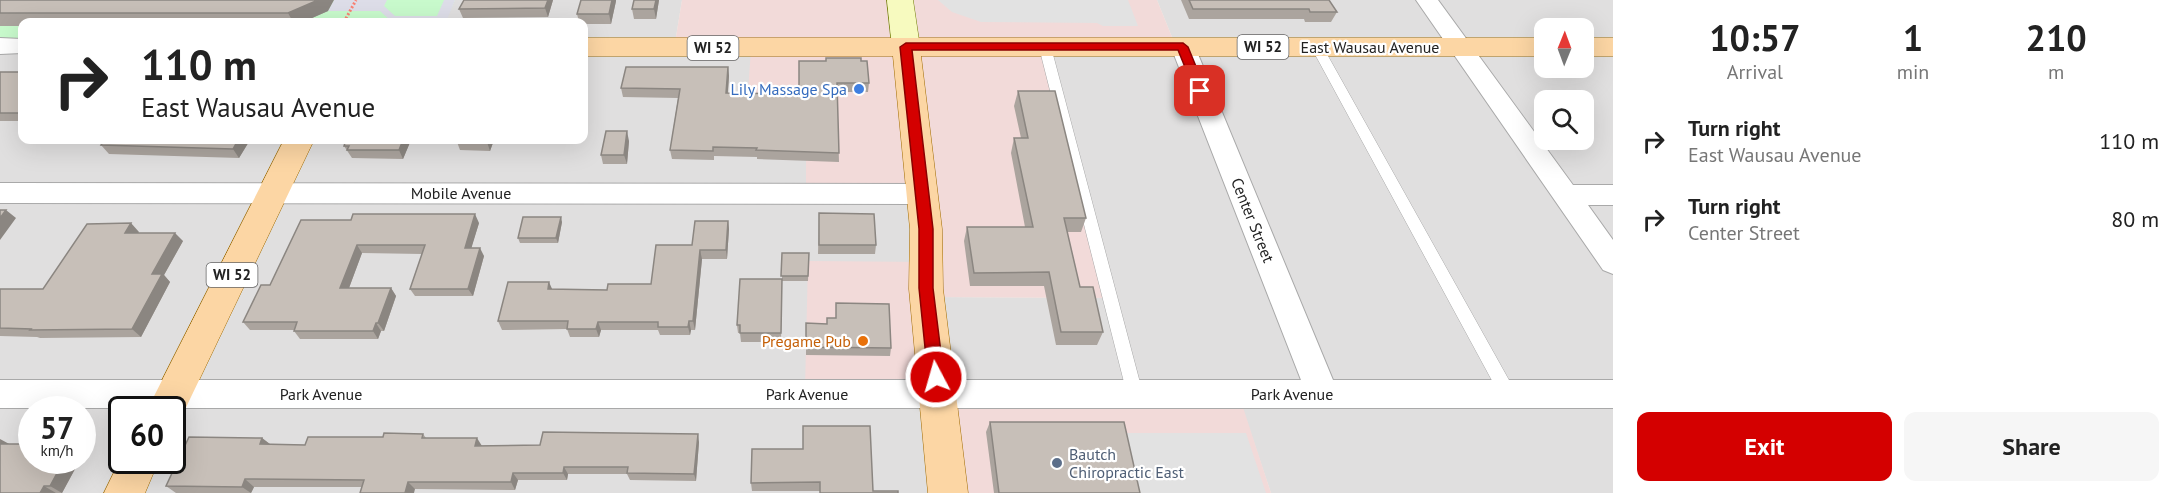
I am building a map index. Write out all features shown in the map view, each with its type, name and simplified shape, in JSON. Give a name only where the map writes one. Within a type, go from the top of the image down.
[{"type":"main road","points":[[900,0],[926,229],[926,288],[948,493]]},
{"type":"main road","name":"East Wausau Avenue","points":[[588,49],[1534,47]]},
{"type":"main road","points":[[1594,47],[1613,47]]},
{"type":"main road","points":[[785,48],[867,52],[888,63],[893,76],[905,165],[922,194]]},
{"type":"main road","name":"WI 52","points":[[173,396],[297,144]]},
{"type":"main road","points":[[124,493],[133,474]]},
{"type":"street","points":[[1427,0],[1613,262]]},
{"type":"street","points":[[0,46],[18,46]]},
{"type":"street","name":"Center Street","points":[[1183,47],[1323,394]]},
{"type":"street","name":"Mobile Avenue","points":[[0,193],[922,194]]},
{"type":"street","points":[[1565,195],[1613,195]]},
{"type":"street","name":"Park Avenue","points":[[0,393],[108,399]]},
{"type":"street","name":"Park Avenue","points":[[186,402],[938,394],[1613,394]]},
{"type":"lane","points":[[1045,47],[1135,394]]},
{"type":"lane","points":[[1317,47],[1508,394]]},
{"type":"path","points":[[346,18],[356,0]]},
{"type":"shaded area","points":[[334,0],[387,0],[384,6],[395,16],[437,16],[444,0],[455,0],[448,18],[388,18],[380,11],[328,11]]},
{"type":"shaded area","points":[[455,0],[682,0],[674,49],[751,49],[919,192],[928,297],[1104,298],[1044,48],[1176,47],[1157,0],[1613,0],[1613,493],[1271,493],[1237,392],[946,493],[0,493],[0,47],[18,47],[18,144],[588,144],[588,18],[447,18]]},
{"type":"shaded area","points":[[682,0],[1157,0],[1176,47],[1045,48],[1105,298],[928,297],[935,389],[1238,392],[1271,493],[946,493],[935,390],[805,389],[808,261],[925,262],[919,192],[806,191],[806,105],[747,105],[751,50],[674,49]]},
{"type":"shaded area","points":[[938,0],[1128,0],[1138,26],[1103,26],[1097,23],[981,22],[952,12]]},
{"type":"shaded area","points":[[1117,433],[1246,433],[1266,493],[1131,493]]},
{"type":"green space","points":[[0,0],[455,0],[447,18],[18,18],[18,47],[0,47]]},
{"type":"building","points":[[0,0],[318,0],[288,13],[0,13]]},
{"type":"building","points":[[464,0],[548,0],[545,8],[459,9]]},
{"type":"building","points":[[581,0],[612,0],[609,14],[577,14]]},
{"type":"building","points":[[634,0],[656,0],[654,9],[632,9]]},
{"type":"building","points":[[1189,0],[1329,0],[1337,12],[1310,12],[1309,9],[1193,9]]},
{"type":"building","points":[[826,58],[861,58],[861,61],[867,61],[869,83],[837,83],[839,153],[713,147],[713,151],[670,150],[680,89],[621,88],[626,67],[728,67],[726,93],[799,94],[799,61],[826,61]]},
{"type":"building","points":[[0,72],[18,72],[18,113],[0,113]]},
{"type":"building","points":[[1018,91],[1055,91],[1086,218],[1064,218],[1080,287],[1093,287],[1103,332],[1061,332],[1049,272],[974,273],[967,227],[1033,227],[1014,138],[1028,138]]},
{"type":"building","points":[[606,131],[627,131],[624,155],[601,155]]},
{"type":"building","points":[[102,144],[236,144],[233,149]]},
{"type":"building","points":[[345,144],[401,144],[399,150],[347,150],[349,146],[344,146]]},
{"type":"building","points":[[0,210],[6,210],[0,218]]},
{"type":"building","points":[[819,213],[874,214],[876,245],[819,245]]},
{"type":"building","points":[[353,214],[475,214],[465,248],[480,248],[468,289],[410,289],[425,245],[357,245],[340,288],[391,288],[373,331],[294,331],[297,322],[243,322],[261,285],[270,285],[301,220],[351,220]]},
{"type":"building","points":[[523,217],[561,217],[556,238],[518,238]]},
{"type":"building","points":[[695,221],[728,221],[726,250],[700,250],[693,321],[689,321],[688,327],[658,327],[658,322],[598,322],[596,329],[567,329],[568,321],[498,321],[508,282],[549,282],[548,289],[607,290],[608,284],[651,284],[656,245],[692,245]]},
{"type":"building","points":[[131,223],[125,233],[175,233],[152,274],[162,274],[132,329],[0,328],[0,289],[43,289],[87,224]]},
{"type":"building","points":[[782,253],[809,253],[808,276],[781,276]]},
{"type":"building","points":[[740,279],[782,279],[781,333],[740,333],[740,325],[737,325]]},
{"type":"building","points":[[836,303],[889,304],[891,348],[806,347],[806,323],[827,324],[827,318],[836,318]]},
{"type":"building","name":"Bautch Chiropractic East","points":[[990,422],[1124,422],[1140,493],[999,493]]},
{"type":"building","points":[[803,426],[870,426],[873,491],[898,491],[898,493],[820,493],[820,482],[751,483],[752,449],[803,449]]},
{"type":"building","points":[[543,432],[698,434],[694,474],[627,473],[628,467],[564,467],[563,473],[513,473],[511,482],[408,482],[405,493],[360,493],[364,480],[245,479],[242,487],[166,486],[172,474],[186,474],[186,443],[189,437],[262,438],[260,444],[305,445],[308,437],[383,437],[384,433],[423,434],[422,438],[477,438],[475,446],[540,445]]},
{"type":"building","points":[[0,444],[18,444],[18,474],[56,474],[50,486],[44,486],[40,493],[0,493]]},
{"type":"place","name":"Lily Massage Spa","points":[[859,89]]},
{"type":"place","name":"Pregame Pub","points":[[863,341]]},
{"type":"place","name":"Bautch Chiropractic East","points":[[1057,463]]},
{"type":"route","points":[[936,377],[926,288],[926,229],[906,47],[1183,47],[1200,91]]}]
